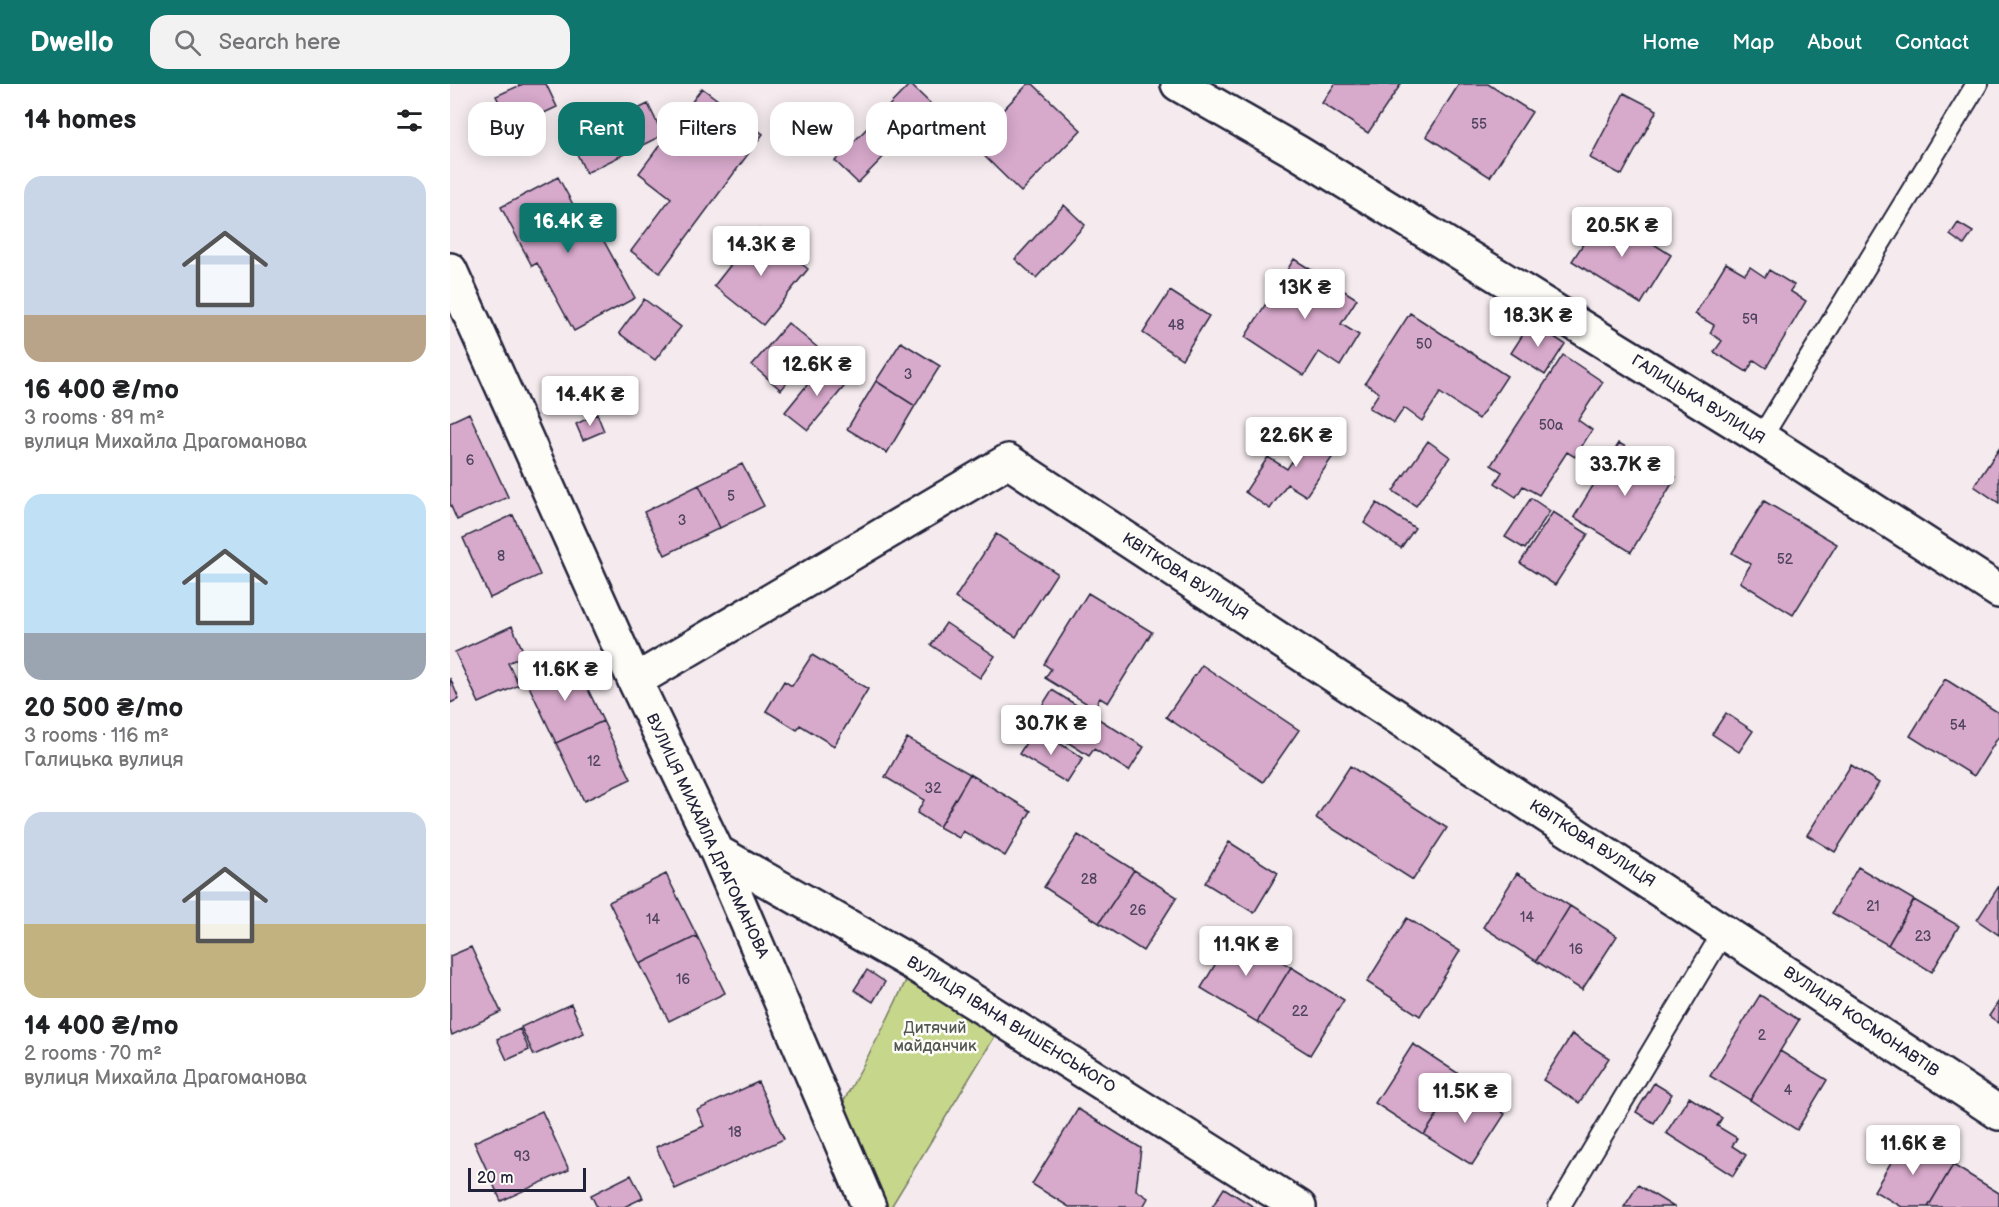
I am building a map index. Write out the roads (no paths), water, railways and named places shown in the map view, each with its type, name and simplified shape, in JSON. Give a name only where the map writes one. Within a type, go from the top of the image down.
[{"type":"street","name":"ГАЛИЦЬКА ВУЛИЦЯ","points":[[1178,84],[1297,152],[1761,438],[1999,591]]},
{"type":"street","name":"ВУЛИЦЯ МИХАЙЛА ДРАГОМАНОВА","points":[[450,270],[635,681],[717,852],[869,1207]]},
{"type":"street","name":"КВІТКОВА ВУЛИЦЯ","points":[[635,681],[1008,461],[1724,930]]},
{"type":"street","name":"ВУЛИЦЯ ІВАНА ВИШЕНСЬКОГО","points":[[717,852],[914,964],[1299,1207]]},
{"type":"street","name":"ВУЛИЦЯ КОСМОНАВТІВ","points":[[1724,930],[1999,1113]]},
{"type":"lane","points":[[1761,438],[1977,84]]},
{"type":"lane","points":[[1559,1207],[1724,930]]},
{"type":"park label","name":"Дитячий майданчик","points":[[935,1037]]}]
